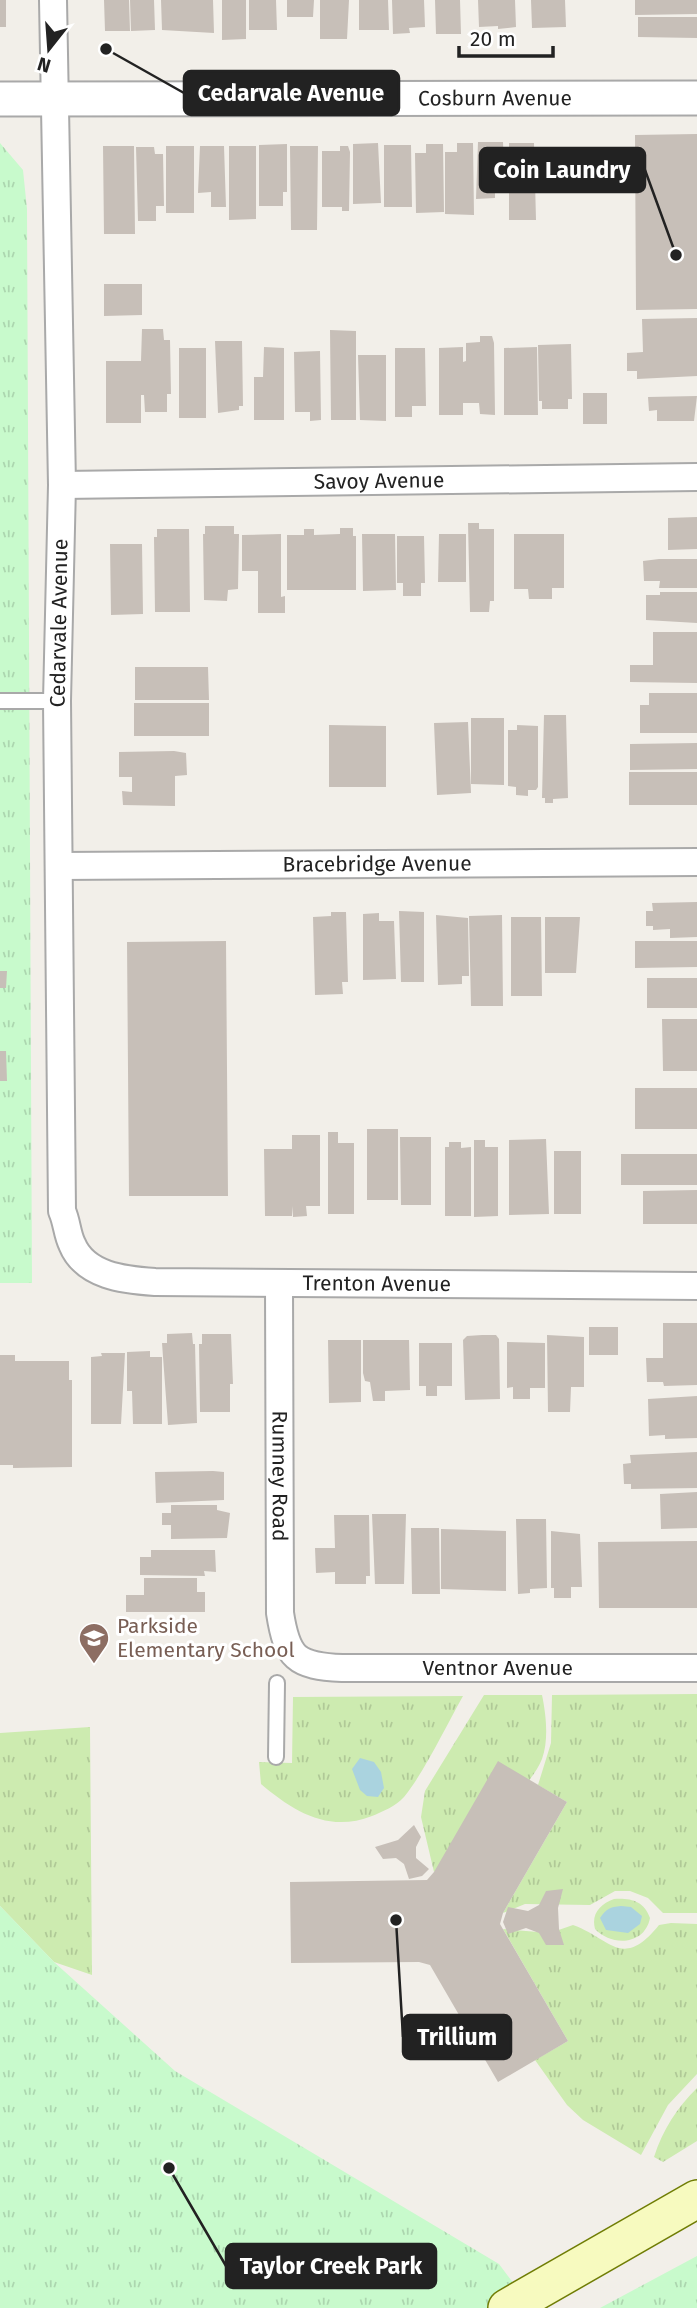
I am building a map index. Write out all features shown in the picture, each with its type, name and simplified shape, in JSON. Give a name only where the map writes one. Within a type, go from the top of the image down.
[{"type":"main road","points":[[507,2308],[697,2199]]},
{"type":"street","name":"Cedarvale Avenue","points":[[53,0],[62,485],[57,701],[62,1212],[72,1244]]},
{"type":"street","name":"Cosburn Avenue","points":[[0,99],[697,98]]},
{"type":"street","name":"Savoy Avenue","points":[[62,485],[697,477]]},
{"type":"street","name":"Bracebridge Avenue","points":[[59,866],[697,862]]},
{"type":"street","name":"Trenton Avenue","points":[[72,1244],[81,1259],[104,1274],[131,1280],[279,1285],[697,1286]]},
{"type":"street","name":"Rumney Road","points":[[279,1285],[280,1613],[285,1643],[299,1660]]},
{"type":"street","name":"Ventnor Avenue","points":[[299,1660],[342,1668],[697,1668]]},
{"type":"lane","points":[[0,701],[57,701]]},
{"type":"lane","points":[[276,1757],[277,1683]]},
{"type":"green space","points":[[0,143],[23,170],[27,209],[32,1283],[0,1283]]},
{"type":"green space","points":[[697,1694],[697,1913],[663,1913],[648,1898],[630,1891],[615,1891],[590,1905],[525,1904],[503,1913],[567,1802],[538,1785],[551,1743],[552,1695]]},
{"type":"green space","points":[[484,1695],[542,1695],[546,1727],[544,1752],[535,1773],[523,1788],[434,1872],[421,1817],[425,1791]]},
{"type":"green space","points":[[463,1696],[412,1786],[401,1800],[380,1813],[356,1821],[327,1821],[299,1811],[261,1784],[259,1762],[292,1763],[293,1697]]},
{"type":"green space","points":[[90,1727],[92,1975],[54,1962],[0,1906],[0,1733]]},
{"type":"green space","points":[[614,1899],[631,1900],[644,1908],[650,1918],[642,1934],[619,1941],[602,1935],[595,1929],[594,1919],[598,1910]]},
{"type":"green space","points":[[0,1906],[54,1962],[175,2071],[499,2264],[532,2308],[0,2308]]},
{"type":"green space","points":[[697,1924],[697,2074],[668,2105],[641,2155],[583,2120],[567,2105],[535,2060],[568,2041],[503,1929],[550,1933],[573,1925],[625,1949],[646,1939],[659,1925]]},
{"type":"green space","points":[[697,2088],[697,2141],[663,2162],[654,2157],[666,2128]]},
{"type":"green space","points":[[697,2256],[697,2308],[600,2308]]},
{"type":"water","points":[[360,1758],[374,1762],[381,1772],[384,1788],[378,1797],[367,1796],[360,1790],[352,1769]]},
{"type":"water","points":[[631,1907],[642,1916],[640,1924],[628,1933],[606,1930],[600,1918],[609,1909]]},
{"type":"building","points":[[0,0],[6,0],[6,27],[0,27]]},
{"type":"building","points":[[104,0],[129,0],[130,31],[105,31]]},
{"type":"building","points":[[130,0],[154,0],[155,30],[131,31]]},
{"type":"building","points":[[161,0],[213,0],[214,33],[162,30]]},
{"type":"building","points":[[222,0],[246,0],[246,39],[222,40]]},
{"type":"building","points":[[249,0],[276,0],[277,30],[249,30]]},
{"type":"building","points":[[287,0],[314,0],[313,17],[287,17]]},
{"type":"building","points":[[320,0],[349,0],[347,39],[320,39]]},
{"type":"building","points":[[359,0],[388,0],[389,30],[359,30]]},
{"type":"building","points":[[392,0],[424,0],[425,27],[409,28],[410,33],[393,34]]},
{"type":"building","points":[[435,0],[460,0],[461,34],[436,34]]},
{"type":"building","points":[[478,0],[515,0],[516,27],[479,27]]},
{"type":"building","points":[[531,0],[565,0],[566,27],[532,28]]},
{"type":"building","points":[[635,0],[697,0],[697,14],[635,15]]},
{"type":"building","points":[[638,17],[697,17],[697,38],[638,37]]},
{"type":"building","points":[[697,134],[697,309],[636,310],[635,135]]},
{"type":"building","points":[[478,142],[503,142],[505,191],[495,191],[495,198],[476,199]]},
{"type":"building","points":[[378,143],[381,203],[353,204],[353,144]]},
{"type":"building","points":[[457,143],[473,143],[474,215],[445,214],[445,152],[457,152]]},
{"type":"building","points":[[509,143],[534,143],[536,220],[509,220]]},
{"type":"building","points":[[287,144],[287,192],[283,192],[283,206],[259,206],[259,145]]},
{"type":"building","points":[[426,144],[443,144],[444,212],[416,213],[415,153],[426,153]]},
{"type":"building","points":[[384,145],[411,145],[412,207],[384,207]]},
{"type":"building","points":[[103,146],[134,146],[135,234],[104,234]]},
{"type":"building","points":[[166,146],[194,146],[194,213],[166,213]]},
{"type":"building","points":[[200,146],[224,146],[226,207],[211,207],[211,192],[198,193]]},
{"type":"building","points":[[229,146],[256,146],[256,219],[229,220]]},
{"type":"building","points":[[290,146],[318,146],[317,230],[291,230]]},
{"type":"building","points":[[340,146],[348,146],[350,152],[349,211],[342,211],[342,207],[322,207],[322,151],[340,151]]},
{"type":"building","points":[[136,147],[154,147],[155,154],[163,154],[164,206],[156,206],[156,221],[138,221]]},
{"type":"building","points":[[104,284],[142,284],[142,315],[104,316]]},
{"type":"building","points":[[697,318],[697,376],[637,379],[637,371],[627,371],[627,353],[643,352],[642,319]]},
{"type":"building","points":[[142,329],[163,329],[164,340],[170,340],[171,394],[167,394],[167,412],[145,412],[144,395],[141,395],[141,423],[106,423],[106,361],[141,361]]},
{"type":"building","points":[[330,330],[356,331],[356,420],[331,420]]},
{"type":"building","points":[[480,336],[492,336],[494,343],[495,415],[480,414],[479,403],[463,403],[463,415],[439,415],[439,348],[463,347],[463,362],[466,361],[466,343],[480,342]]},
{"type":"building","points":[[215,341],[242,341],[243,406],[239,406],[239,410],[218,413]]},
{"type":"building","points":[[571,344],[572,399],[568,399],[568,409],[542,409],[542,401],[539,401],[538,345]]},
{"type":"building","points":[[264,347],[284,348],[284,420],[254,420],[254,377],[263,377]]},
{"type":"building","points":[[537,347],[538,415],[504,415],[504,348]]},
{"type":"building","points":[[179,348],[206,348],[206,418],[179,418]]},
{"type":"building","points":[[395,348],[425,348],[426,406],[412,406],[412,417],[395,417]]},
{"type":"building","points":[[320,351],[321,420],[310,421],[310,412],[295,412],[294,352]]},
{"type":"building","points":[[358,355],[386,355],[386,421],[360,420]]},
{"type":"building","points":[[583,393],[607,393],[607,424],[583,424]]},
{"type":"building","points":[[697,396],[694,421],[657,421],[657,410],[649,411],[648,397]]},
{"type":"building","points":[[697,517],[697,549],[668,550],[668,518]]},
{"type":"building","points":[[468,523],[479,523],[479,529],[494,529],[494,601],[490,601],[489,612],[470,612]]},
{"type":"building","points":[[205,526],[234,526],[234,534],[239,534],[238,589],[228,590],[227,601],[204,600]]},
{"type":"building","points":[[340,528],[353,528],[353,536],[356,536],[356,590],[287,590],[287,535],[304,535],[304,529],[314,529],[314,535],[340,534]]},
{"type":"building","points":[[157,529],[189,529],[190,612],[155,612],[154,537],[157,537]]},
{"type":"building","points":[[281,534],[281,597],[285,596],[285,613],[258,613],[258,571],[242,571],[242,535]]},
{"type":"building","points":[[362,534],[395,534],[396,590],[363,591]]},
{"type":"building","points":[[439,534],[466,534],[466,582],[438,582]]},
{"type":"building","points":[[514,534],[564,534],[564,588],[552,588],[552,599],[529,599],[528,589],[514,589]]},
{"type":"building","points":[[397,536],[424,536],[425,583],[421,583],[421,596],[403,596],[403,583],[397,583]]},
{"type":"building","points":[[110,544],[142,544],[143,614],[111,615]]},
{"type":"building","points":[[697,559],[697,588],[659,588],[660,581],[644,581],[643,561]]},
{"type":"building","points":[[660,592],[697,592],[697,623],[646,620],[646,595],[660,595]]},
{"type":"building","points":[[653,632],[697,632],[697,683],[630,682],[630,665],[653,665]]},
{"type":"building","points":[[135,667],[208,667],[209,700],[135,700]]},
{"type":"building","points":[[649,693],[697,693],[697,733],[640,733],[640,705],[649,705]]},
{"type":"building","points":[[134,703],[209,703],[209,736],[134,736]]},
{"type":"building","points":[[544,715],[566,715],[568,798],[553,799],[553,803],[545,803],[545,798],[542,798]]},
{"type":"building","points":[[471,718],[504,718],[504,785],[471,784]]},
{"type":"building","points":[[468,722],[471,793],[437,795],[434,723]]},
{"type":"building","points":[[329,725],[386,726],[386,787],[329,787]]},
{"type":"building","points":[[517,725],[538,726],[538,787],[536,790],[528,790],[528,796],[516,795],[516,787],[508,786],[508,730],[517,730]]},
{"type":"building","points":[[697,743],[697,769],[630,770],[630,744]]},
{"type":"building","points":[[119,752],[186,753],[187,775],[175,776],[175,806],[123,805],[122,791],[132,792],[132,777],[119,777]]},
{"type":"building","points":[[629,772],[697,772],[697,805],[629,805]]},
{"type":"building","points":[[697,902],[697,937],[670,938],[670,929],[653,930],[653,926],[646,926],[646,911],[653,911],[652,903]]},
{"type":"building","points":[[399,911],[424,912],[424,982],[401,982]]},
{"type":"building","points":[[331,912],[346,912],[348,982],[342,982],[343,994],[315,995],[313,917],[331,916]]},
{"type":"building","points":[[379,913],[379,921],[394,921],[396,979],[363,980],[363,914]]},
{"type":"building","points":[[436,915],[468,918],[469,976],[462,976],[462,984],[438,985]]},
{"type":"building","points":[[502,915],[503,1006],[471,1006],[469,916]]},
{"type":"building","points":[[511,917],[541,917],[542,996],[511,996]]},
{"type":"building","points":[[545,917],[580,917],[576,973],[545,973]]},
{"type":"building","points":[[226,941],[228,1196],[129,1196],[127,942]]},
{"type":"building","points":[[635,941],[697,941],[697,967],[635,968]]},
{"type":"building","points":[[0,971],[7,971],[6,988],[0,988]]},
{"type":"building","points":[[647,978],[697,978],[697,1008],[647,1008]]},
{"type":"building","points":[[662,1019],[697,1019],[697,1071],[663,1071]]},
{"type":"building","points":[[0,1051],[6,1051],[7,1081],[0,1081]]},
{"type":"building","points":[[635,1088],[697,1088],[697,1129],[635,1129]]},
{"type":"building","points":[[367,1129],[398,1129],[398,1200],[367,1200]]},
{"type":"building","points":[[328,1132],[338,1132],[338,1143],[354,1143],[354,1214],[328,1214]]},
{"type":"building","points":[[292,1135],[320,1135],[320,1206],[306,1206],[307,1216],[293,1217],[293,1206],[292,1216],[265,1216],[264,1149],[292,1149]]},
{"type":"building","points":[[400,1137],[431,1137],[431,1205],[401,1205]]},
{"type":"building","points":[[546,1139],[549,1214],[509,1215],[509,1140]]},
{"type":"building","points":[[474,1140],[485,1140],[485,1147],[498,1147],[498,1216],[474,1217]]},
{"type":"building","points":[[449,1142],[461,1142],[461,1148],[471,1147],[471,1216],[445,1216],[445,1147],[449,1147]]},
{"type":"building","points":[[554,1151],[581,1151],[581,1214],[554,1214]]},
{"type":"building","points":[[621,1154],[697,1154],[697,1185],[621,1185]]},
{"type":"building","points":[[697,1190],[697,1224],[643,1224],[643,1191]]},
{"type":"building","points":[[663,1323],[697,1323],[697,1385],[664,1386],[663,1382],[647,1382],[646,1358],[663,1358]]},
{"type":"building","points":[[589,1327],[618,1327],[618,1355],[589,1355]]},
{"type":"building","points":[[192,1333],[195,1344],[197,1423],[168,1425],[162,1343],[167,1343],[167,1334]]},
{"type":"building","points":[[202,1334],[231,1334],[233,1384],[230,1384],[230,1412],[200,1412],[199,1344],[202,1344]]},
{"type":"building","points":[[496,1335],[499,1339],[500,1399],[465,1400],[463,1340],[467,1336]]},
{"type":"building","points":[[547,1335],[584,1337],[584,1387],[571,1387],[570,1412],[548,1412]]},
{"type":"building","points":[[328,1340],[361,1340],[361,1402],[329,1403]]},
{"type":"building","points":[[363,1340],[409,1340],[410,1390],[385,1391],[385,1401],[373,1401],[370,1382],[365,1381],[363,1373]]},
{"type":"building","points":[[507,1342],[545,1343],[545,1388],[530,1388],[530,1399],[513,1399],[513,1387],[507,1388]]},
{"type":"building","points":[[419,1343],[452,1343],[452,1386],[437,1386],[437,1396],[426,1396],[426,1386],[419,1386]]},
{"type":"building","points":[[150,1351],[150,1357],[162,1357],[162,1424],[133,1424],[132,1391],[127,1391],[127,1352]]},
{"type":"building","points":[[101,1353],[125,1353],[121,1424],[91,1424],[91,1357],[102,1356]]},
{"type":"building","points":[[0,1355],[15,1355],[15,1361],[69,1361],[69,1380],[72,1380],[72,1467],[13,1468],[13,1465],[0,1465]]},
{"type":"building","points":[[697,1396],[697,1438],[665,1439],[665,1435],[649,1436],[648,1399]]},
{"type":"building","points":[[697,1452],[697,1488],[631,1489],[631,1484],[624,1484],[623,1464],[631,1463],[630,1455]]},
{"type":"building","points":[[155,1472],[224,1472],[224,1500],[156,1503]]},
{"type":"building","points":[[697,1492],[697,1528],[661,1529],[660,1494]]},
{"type":"building","points":[[171,1505],[217,1505],[217,1510],[230,1513],[227,1538],[171,1539],[171,1525],[162,1525],[162,1513],[171,1513]]},
{"type":"building","points":[[372,1514],[406,1514],[404,1584],[375,1584]]},
{"type":"building","points":[[334,1515],[369,1515],[370,1576],[366,1576],[366,1584],[335,1584],[335,1572],[316,1573],[315,1548],[335,1548]]},
{"type":"building","points":[[516,1519],[546,1519],[547,1588],[530,1589],[530,1593],[518,1594]]},
{"type":"building","points":[[411,1528],[439,1528],[440,1594],[412,1594]]},
{"type":"building","points":[[441,1529],[506,1531],[506,1591],[441,1589]]},
{"type":"building","points":[[551,1531],[580,1534],[582,1587],[571,1587],[571,1598],[554,1598],[554,1588],[551,1588]]},
{"type":"building","points":[[697,1541],[697,1608],[599,1608],[598,1542]]},
{"type":"building","points":[[151,1550],[215,1550],[216,1572],[204,1571],[205,1576],[140,1575],[140,1557],[151,1557]]},
{"type":"building","points":[[144,1578],[197,1578],[197,1592],[205,1592],[205,1612],[126,1612],[126,1595],[144,1595]]},
{"type":"building","points":[[498,1761],[567,1802],[503,1913],[500,1924],[568,2041],[498,2082],[430,1965],[419,1962],[291,1963],[290,1882],[427,1880]]},
{"type":"building","points":[[414,1825],[421,1837],[416,1847],[416,1858],[429,1869],[422,1876],[409,1879],[404,1864],[396,1858],[383,1859],[375,1847],[398,1840]]},
{"type":"building","points":[[563,1889],[558,1908],[559,1929],[564,1945],[546,1945],[539,1933],[526,1928],[508,1934],[503,1922],[508,1907],[528,1911],[539,1905],[546,1891]]},
{"type":"place","name":"Cedarvale Avenue","points":[[106,49]]},
{"type":"place","name":"Coin Laundry","points":[[676,255]]},
{"type":"place","name":"Parkside Elementary School","points":[[94,1665]]},
{"type":"place","name":"Trillium","points":[[396,1920]]},
{"type":"place","name":"Taylor Creek Park","points":[[169,2168]]}]
